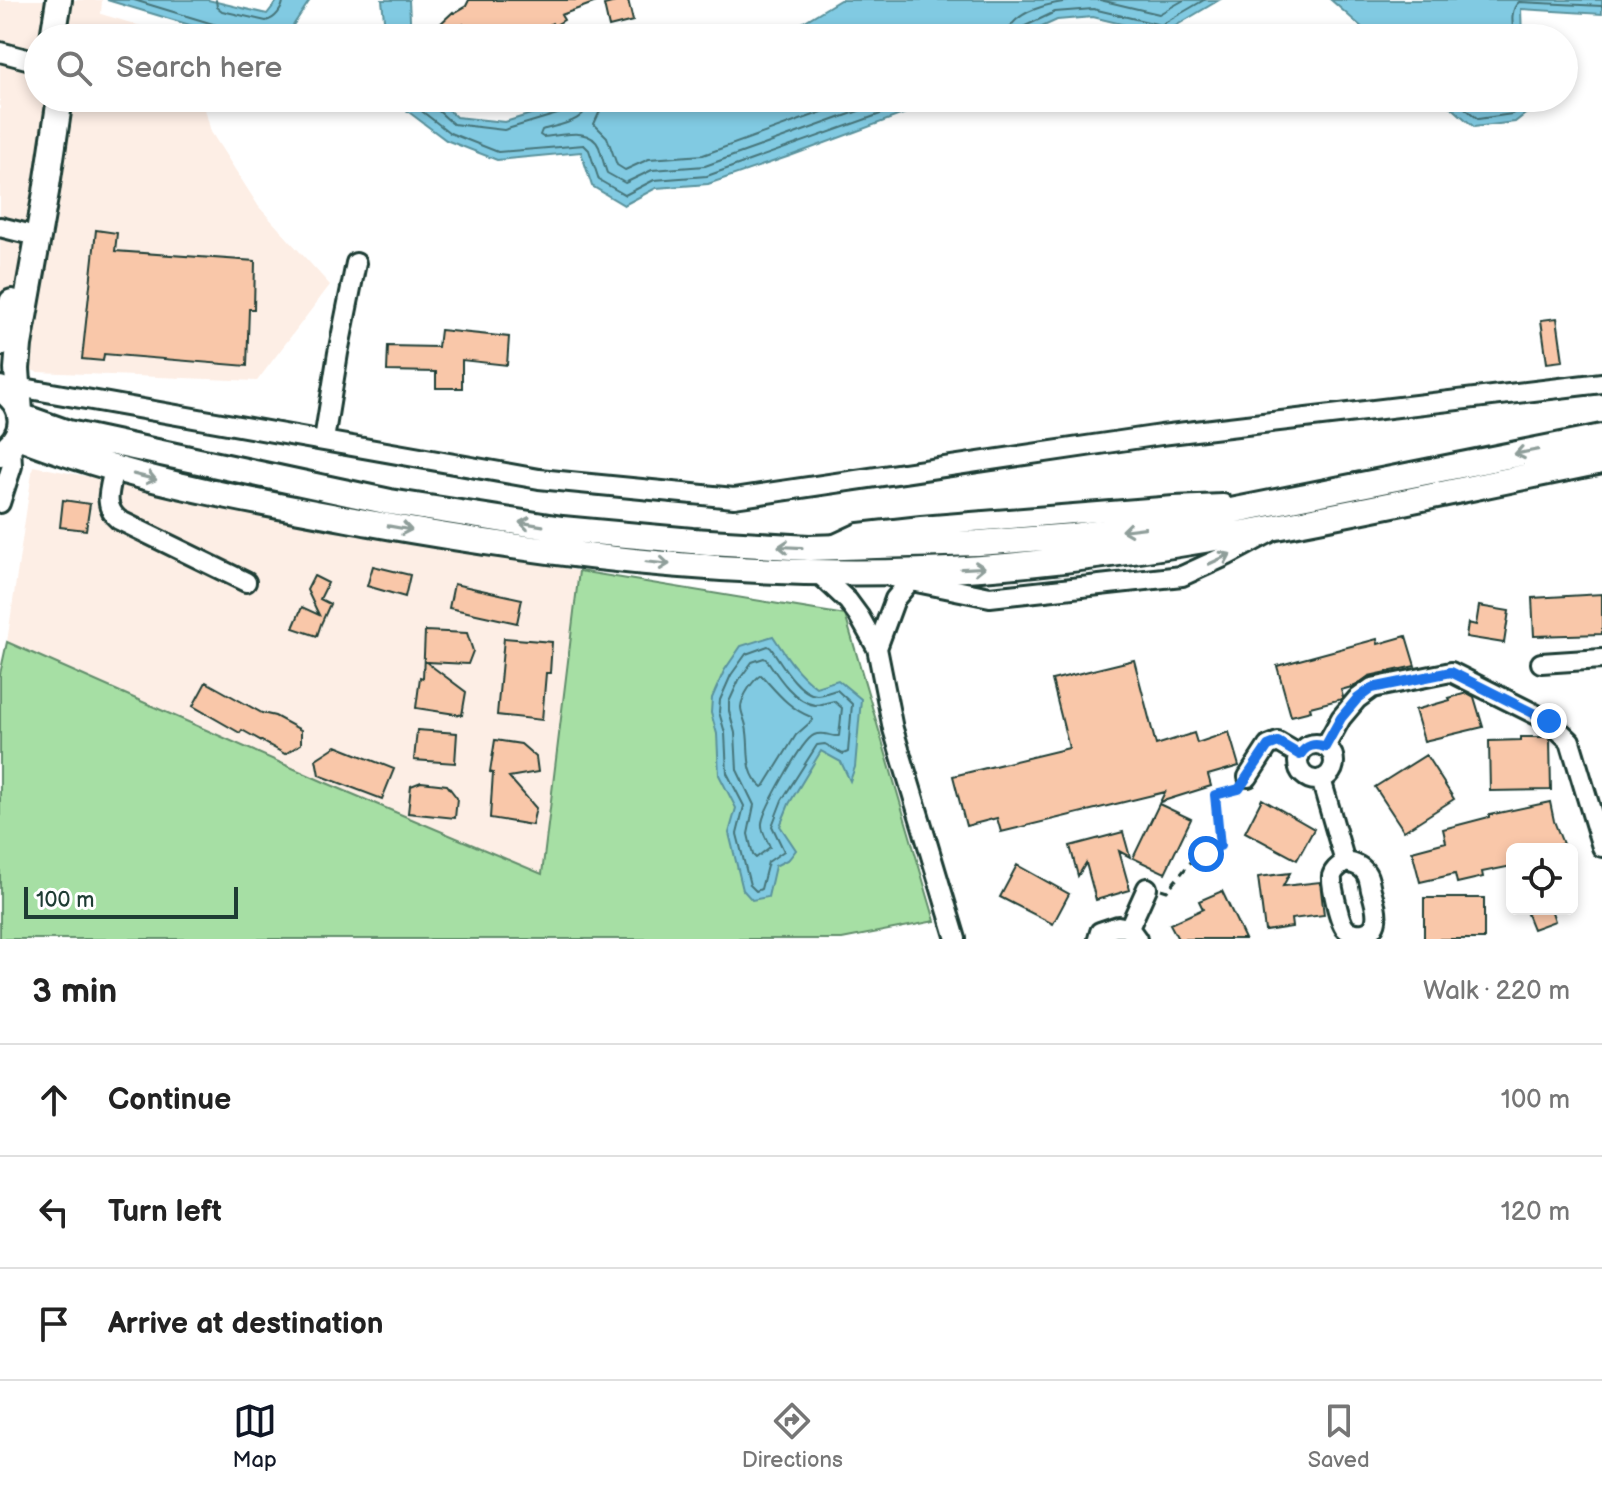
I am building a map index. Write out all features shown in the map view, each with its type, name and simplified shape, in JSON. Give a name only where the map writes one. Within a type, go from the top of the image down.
[{"type":"main road","points":[[56,24],[60,1]]},
{"type":"main road","points":[[60,1],[66,24]]},
{"type":"main road","points":[[0,343],[10,312],[42,112]]},
{"type":"main road","points":[[14,432],[16,404],[9,394],[9,388],[58,112]]},
{"type":"main road","points":[[14,432],[62,453],[114,469],[234,498],[417,531],[547,551],[719,569],[870,571],[914,576],[1168,547],[1282,513],[1602,437]]},
{"type":"main road","points":[[14,432],[68,433],[405,504],[562,529],[692,541],[826,548],[978,543],[1072,536],[1282,513],[1602,461]]},
{"type":"street","points":[[0,52],[24,58]]},
{"type":"street","points":[[0,227],[24,233]]},
{"type":"street","points":[[324,440],[356,263]]},
{"type":"street","points":[[9,388],[539,479],[734,498],[1161,435],[1602,383]]},
{"type":"street","points":[[0,503],[12,466],[14,432]]},
{"type":"street","points":[[114,469],[108,502],[110,513],[246,582]]},
{"type":"street","points":[[817,572],[848,601],[877,648],[893,729],[956,939]]},
{"type":"street","points":[[877,648],[895,599],[914,576]]},
{"type":"street","points":[[1541,663],[1602,659]]},
{"type":"street","points":[[1325,747],[1341,718],[1357,699],[1372,688],[1451,672],[1549,721],[1570,741],[1602,847]]},
{"type":"street","points":[[1248,777],[1268,746],[1278,742],[1300,755]]},
{"type":"street","points":[[1311,745],[1325,747],[1332,753],[1334,765],[1329,775],[1312,779],[1302,773],[1298,762],[1306,748],[1311,745]]},
{"type":"street","points":[[1321,779],[1345,862]]},
{"type":"street","points":[[1345,862],[1354,863],[1367,874],[1377,913],[1376,922],[1365,936],[1346,929],[1340,920],[1332,877],[1345,862]]},
{"type":"street","points":[[1098,939],[1100,932],[1118,926],[1133,934],[1147,888]]},
{"type":"path","points":[[1147,888],[1153,886],[1167,891],[1195,857],[1206,854],[1213,846],[1220,846],[1215,795],[1239,789],[1248,777]]},
{"type":"shaded area","points":[[0,0],[102,0],[101,14],[134,24],[24,24],[24,112],[206,112],[211,132],[259,207],[330,285],[257,381],[37,372],[0,359]]},
{"type":"shaded area","points":[[33,466],[579,571],[543,874],[324,782],[7,642]]},
{"type":"green space","points":[[579,571],[845,615],[935,921],[842,939],[0,939],[0,674],[7,642],[542,874]]},
{"type":"water","points":[[107,0],[208,0],[267,14],[278,0],[310,0],[294,24],[187,24]]},
{"type":"water","points":[[382,0],[409,0],[410,24],[385,24]]},
{"type":"water","points":[[840,0],[1219,0],[1179,24],[1121,24],[1093,17],[1057,20],[1048,24],[800,24]]},
{"type":"water","points":[[1331,0],[1602,0],[1602,14],[1521,9],[1522,24],[1358,24]]},
{"type":"water","points":[[409,112],[451,112],[456,117],[505,122],[538,112],[907,112],[708,184],[656,188],[624,205],[592,186],[581,152],[497,160],[446,140]]},
{"type":"water","points":[[1457,112],[1528,112],[1515,122],[1474,127]]},
{"type":"water","points":[[773,636],[809,682],[816,687],[838,680],[861,699],[855,767],[850,781],[841,762],[821,751],[789,804],[780,826],[796,850],[789,859],[775,866],[768,897],[752,900],[743,890],[729,833],[736,808],[719,775],[712,698],[724,671],[741,646]]},
{"type":"building","points":[[469,0],[599,0],[561,15],[564,20],[557,24],[440,24],[453,12],[466,6]]},
{"type":"building","points":[[628,0],[633,21],[608,24],[604,5]]},
{"type":"building","points":[[96,230],[117,233],[115,251],[255,261],[254,309],[249,309],[247,366],[104,354],[103,361],[82,359]]},
{"type":"building","points":[[1557,318],[1563,361],[1547,363],[1541,320]]},
{"type":"building","points":[[440,330],[509,337],[507,365],[462,360],[462,388],[436,388],[436,372],[387,371],[388,346],[438,347]]},
{"type":"building","points":[[63,500],[90,504],[86,530],[60,527]]},
{"type":"building","points":[[373,566],[410,575],[405,597],[367,586]]},
{"type":"building","points":[[314,576],[328,583],[320,599],[330,604],[317,636],[293,628],[302,607],[319,615],[307,590]]},
{"type":"building","points":[[454,584],[522,599],[517,623],[449,608]]},
{"type":"building","points":[[1602,594],[1602,634],[1534,636],[1532,598]]},
{"type":"building","points":[[1479,606],[1509,611],[1504,643],[1466,637],[1468,623],[1476,625]]},
{"type":"building","points":[[425,631],[467,633],[473,651],[468,664],[426,662],[466,692],[462,715],[416,708],[420,677],[423,678]]},
{"type":"building","points":[[1406,636],[1415,666],[1369,676],[1355,686],[1341,690],[1342,699],[1310,707],[1311,711],[1291,716],[1277,666],[1377,639],[1378,644]]},
{"type":"building","points":[[504,638],[552,642],[542,720],[497,715]]},
{"type":"building","points":[[1134,660],[1156,745],[1194,733],[1197,743],[1229,732],[1239,766],[1208,775],[1211,786],[1160,802],[1165,792],[1001,832],[997,818],[966,826],[953,776],[1069,748],[1052,680]]},
{"type":"building","points":[[206,682],[262,713],[275,716],[301,730],[301,744],[285,754],[193,706]]},
{"type":"building","points":[[1467,693],[1474,697],[1483,727],[1424,741],[1415,710]]},
{"type":"building","points":[[417,730],[457,733],[455,763],[414,760]]},
{"type":"building","points":[[1521,737],[1549,737],[1551,790],[1490,791],[1489,741],[1521,740]]},
{"type":"building","points":[[495,740],[521,744],[536,757],[538,772],[509,777],[536,808],[532,825],[490,818],[493,773],[490,772]]},
{"type":"building","points":[[336,746],[394,769],[382,799],[319,775],[316,759]]},
{"type":"building","points":[[1426,755],[1454,799],[1404,831],[1375,787]]},
{"type":"building","points":[[421,782],[447,785],[457,798],[455,818],[408,813],[411,786]]},
{"type":"building","points":[[1262,799],[1314,829],[1297,860],[1245,832]]},
{"type":"building","points":[[1550,802],[1563,843],[1506,843],[1506,867],[1482,872],[1483,877],[1457,883],[1455,874],[1420,882],[1412,851],[1446,842],[1443,829]]},
{"type":"building","points":[[1159,804],[1191,819],[1165,873],[1133,858]]},
{"type":"building","points":[[1123,832],[1130,857],[1119,851],[1130,890],[1096,900],[1086,863],[1078,876],[1070,846]]},
{"type":"building","points":[[1017,865],[1069,894],[1053,924],[1000,897]]},
{"type":"building","points":[[1290,873],[1283,886],[1320,882],[1324,915],[1291,919],[1292,927],[1265,931],[1258,877]]},
{"type":"building","points":[[1222,891],[1245,939],[1178,939],[1170,924],[1203,909],[1199,901]]},
{"type":"building","points":[[1424,898],[1484,898],[1484,939],[1424,939]]},
{"type":"building","points":[[1527,915],[1553,915],[1555,921],[1533,929]]},
{"type":"route","points":[[1206,854],[1213,846],[1220,846],[1215,795],[1239,789],[1268,746],[1278,742],[1300,755],[1311,745],[1325,747],[1341,718],[1357,699],[1372,688],[1451,672],[1549,721]]}]
